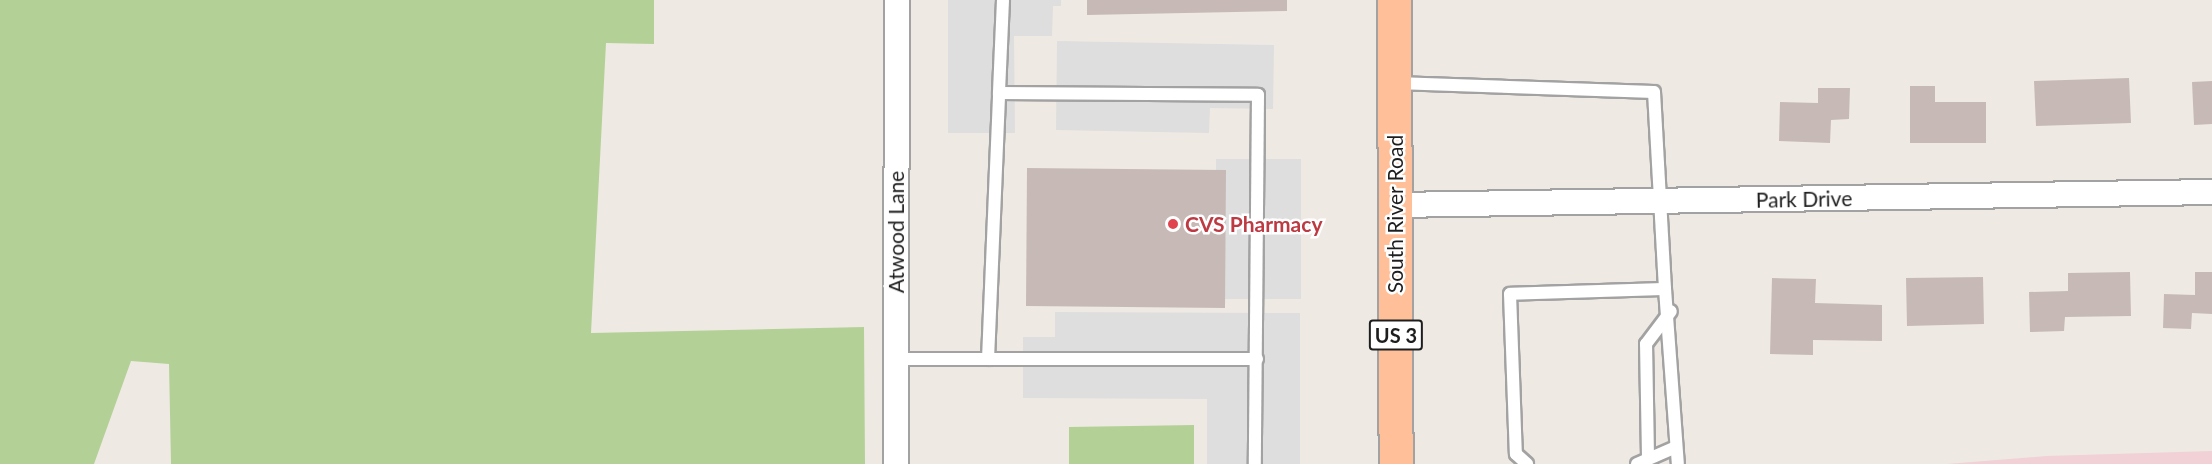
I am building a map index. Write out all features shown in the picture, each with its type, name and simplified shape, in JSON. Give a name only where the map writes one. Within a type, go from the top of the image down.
[{"type":"main road","name":"South River Road","points":[[1394,0],[1396,464]]},
{"type":"street","name":"Atwood Lane","points":[[896,464],[897,0]]},
{"type":"street","name":"Park Drive","points":[[1395,205],[2212,192]]},
{"type":"lane","points":[[988,359],[1004,0]]},
{"type":"lane","points":[[1394,83],[1654,92],[1663,201],[1665,289],[1671,311],[1674,448],[1678,464]]},
{"type":"lane","points":[[999,93],[1257,95],[1257,359],[1254,464]]},
{"type":"lane","points":[[1527,464],[1516,454],[1510,294],[1665,289]]},
{"type":"lane","points":[[1648,457],[1646,344],[1671,311]]},
{"type":"lane","points":[[896,359],[1257,359]]},
{"type":"lane","points":[[1637,464],[1648,457],[1674,448]]},
{"type":"shaded area","points":[[948,0],[1061,0],[1061,6],[1053,6],[1052,36],[1014,36],[1015,133],[948,133]]},
{"type":"shaded area","points":[[1057,41],[1274,45],[1273,109],[1210,108],[1209,133],[1056,130]]},
{"type":"shaded area","points":[[1216,159],[1301,159],[1301,299],[1216,299]]},
{"type":"shaded area","points":[[1055,312],[1300,313],[1300,464],[1207,464],[1207,399],[1023,398],[1023,337],[1055,337]]},
{"type":"shaded area","points":[[2212,451],[2212,464],[1947,464],[2046,456]]},
{"type":"green space","points":[[0,0],[654,0],[654,44],[606,43],[591,333],[864,327],[865,464],[171,464],[169,364],[131,361],[94,464],[0,464]]},
{"type":"green space","points":[[1194,425],[1194,464],[1069,464],[1069,427]]},
{"type":"building","points":[[1087,0],[1287,0],[1287,11],[1087,15]]},
{"type":"building","points":[[2129,78],[2131,123],[2036,126],[2034,81]]},
{"type":"building","points":[[2212,81],[2212,124],[2194,125],[2192,82]]},
{"type":"building","points":[[1910,86],[1935,86],[1935,102],[1986,102],[1986,143],[1910,143]]},
{"type":"building","points":[[1818,88],[1850,88],[1849,119],[1831,120],[1830,143],[1779,141],[1780,102],[1818,103]]},
{"type":"building","name":"CVS Pharmacy","points":[[1027,168],[1226,170],[1225,308],[1026,306]]},
{"type":"building","points":[[2130,272],[2131,316],[2065,317],[2064,331],[2030,332],[2029,292],[2068,291],[2068,273]]},
{"type":"building","points":[[2195,272],[2212,272],[2212,314],[2192,313],[2191,329],[2163,328],[2164,294],[2195,295]]},
{"type":"building","points":[[1983,277],[1984,324],[1907,326],[1906,278]]},
{"type":"building","points":[[1772,278],[1816,279],[1815,303],[1882,305],[1882,341],[1813,340],[1813,355],[1770,354]]},
{"type":"place","name":"CVS Pharmacy","points":[[1173,224]]}]
